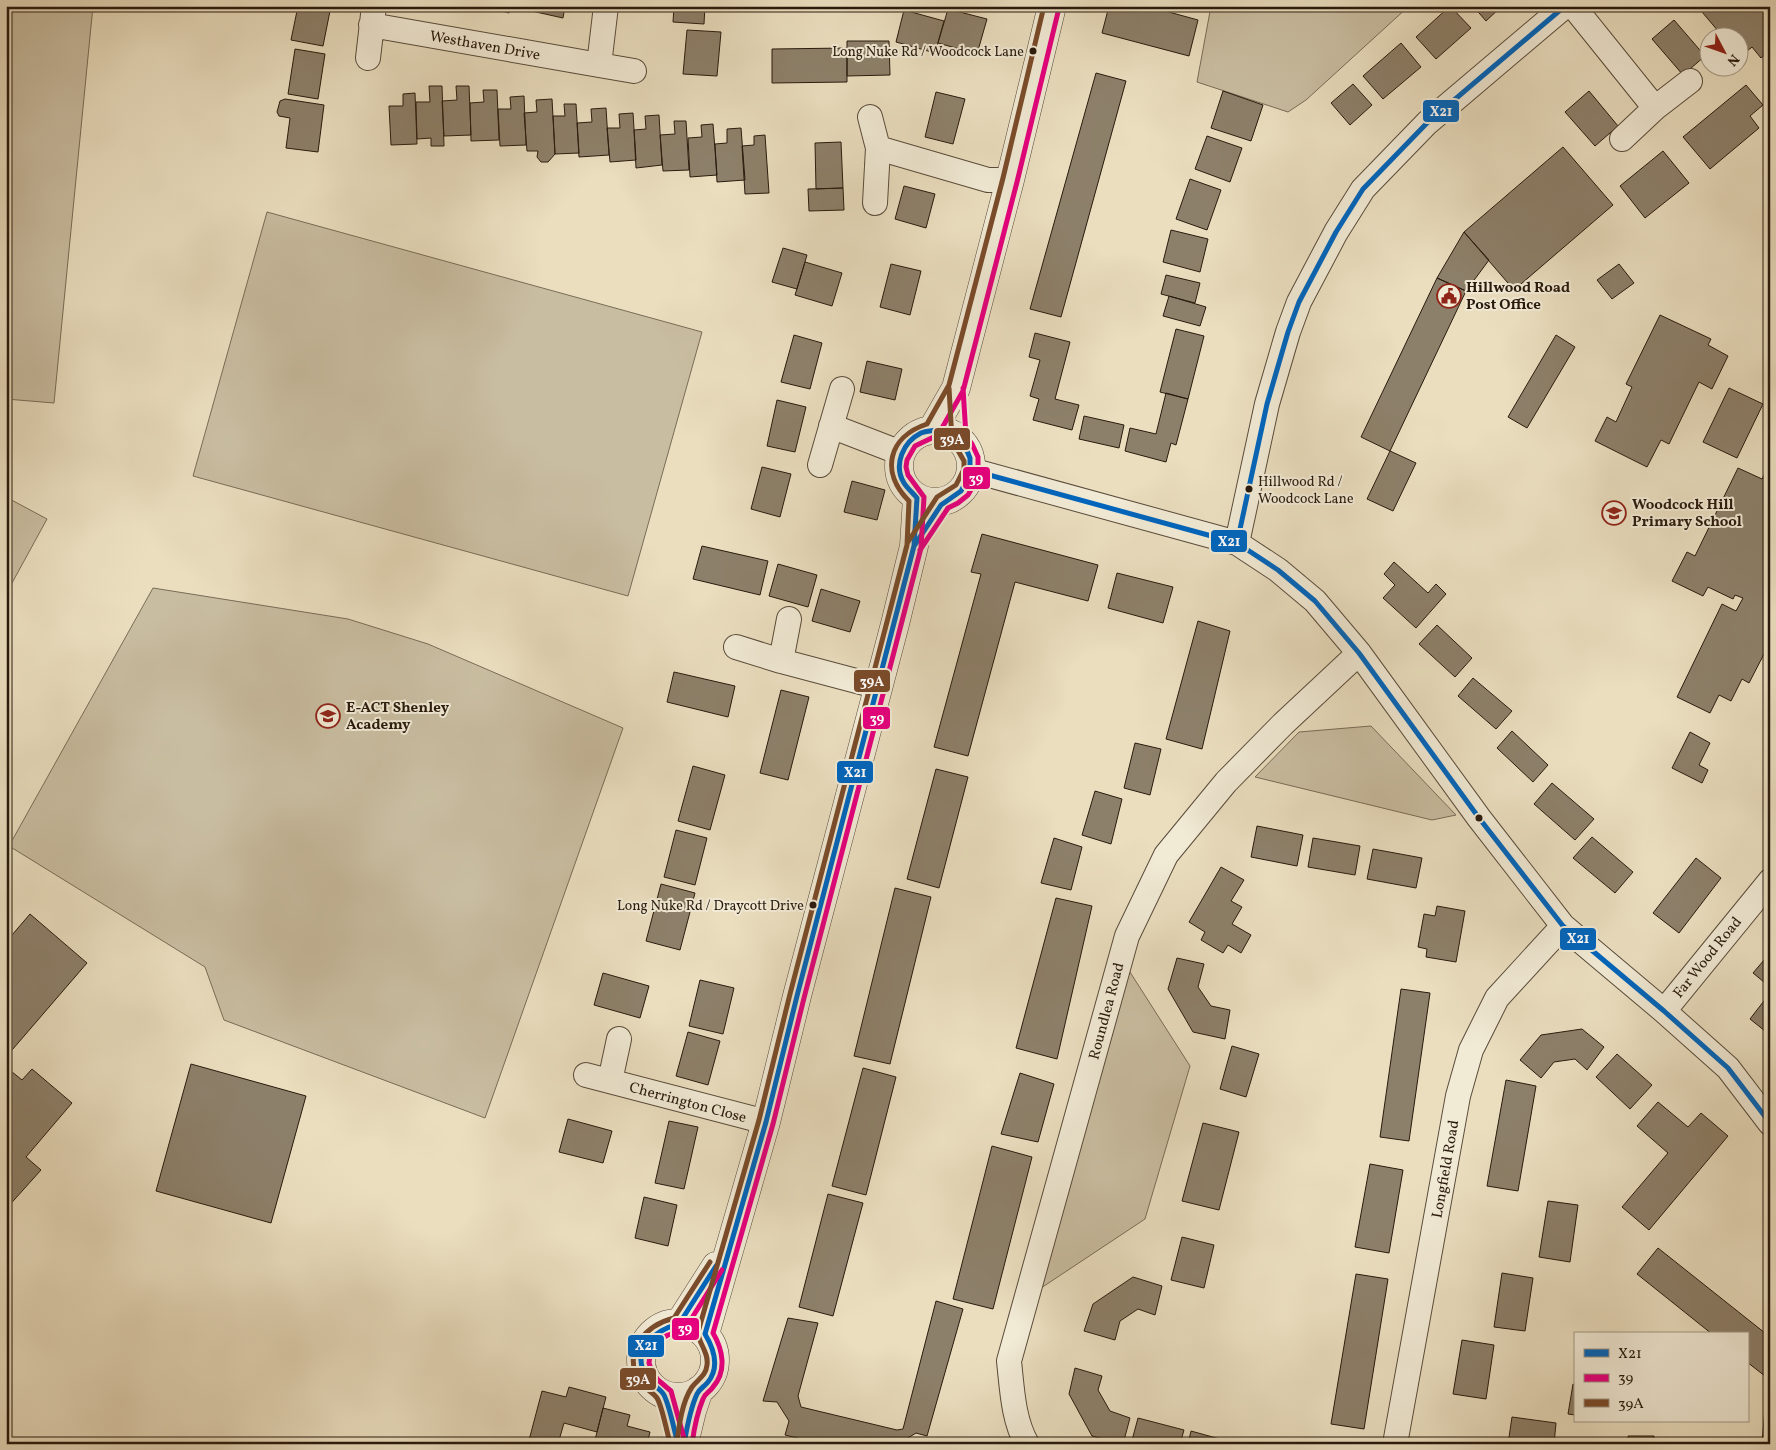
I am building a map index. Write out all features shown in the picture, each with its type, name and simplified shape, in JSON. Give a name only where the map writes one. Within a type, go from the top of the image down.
[{"type":"street","points":[[599,65],[606,6]]},
{"type":"street","points":[[932,430],[956,388],[1010,180],[1052,6]]},
{"type":"street","points":[[1236,543],[1267,404],[1288,332],[1299,302],[1336,232],[1363,189],[1427,123],[1565,6]]},
{"type":"street","points":[[1573,6],[1655,108]]},
{"type":"street","name":"Westhaven Drive","points":[[368,58],[372,15],[599,65],[634,70]]},
{"type":"street","points":[[1622,139],[1655,108],[1690,81]]},
{"type":"street","points":[[870,117],[878,148],[876,203]]},
{"type":"street","points":[[878,148],[988,180],[1010,180]]},
{"type":"street","points":[[956,388],[959,439]]},
{"type":"street","points":[[820,465],[842,389]]},
{"type":"street","points":[[831,426],[901,453]]},
{"type":"street","points":[[932,430],[952,434],[959,439],[966,448],[970,459],[971,470],[962,490],[954,497],[943,502],[925,501],[916,498],[909,492],[900,475],[898,464],[901,453],[911,439],[921,432],[932,430]]},
{"type":"street","points":[[971,470],[1236,543],[1278,570],[1315,601],[1359,653],[1480,818],[1563,926],[1664,1010],[1728,1068],[1770,1123]]},
{"type":"street","points":[[705,1334],[766,1122],[797,996],[879,687],[914,546],[916,498]]},
{"type":"street","points":[[914,546],[943,502]]},
{"type":"street","points":[[781,661],[789,619]]},
{"type":"street","points":[[736,647],[879,687]]},
{"type":"street","name":"Roundlea Road","points":[[1027,1444],[1013,1403],[1009,1361],[1127,936],[1166,854],[1226,782],[1283,724],[1359,653]]},
{"type":"street","name":"Far Wood Road","points":[[1664,1010],[1770,881]]},
{"type":"street","name":"Longfield Road","points":[[1395,1444],[1458,1096],[1471,1050],[1497,998],[1563,926]]},
{"type":"street","name":"Cherrington Close","points":[[610,1081],[619,1039]]},
{"type":"street","name":"Cherrington Close","points":[[586,1075],[766,1122]]},
{"type":"street","points":[[678,1324],[733,1240]]},
{"type":"street","points":[[684,1444],[692,1411],[700,1390],[714,1370],[715,1357],[712,1345],[705,1334],[697,1328],[678,1324],[666,1326],[655,1332],[647,1341],[642,1352],[644,1373],[648,1382],[664,1394],[676,1397],[688,1396],[700,1390]]},
{"type":"street","points":[[664,1394],[678,1444]]},
{"type":"shaded area","points":[[6,6],[93,6],[54,403],[6,399]]},
{"type":"shaded area","points":[[1211,6],[1409,6],[1306,100],[1288,112],[1197,82]]},
{"type":"shaded area","points":[[267,212],[702,332],[628,596],[193,476]]},
{"type":"shaded area","points":[[6,497],[47,519],[6,594]]},
{"type":"shaded area","points":[[153,588],[348,619],[428,644],[623,728],[485,1118],[224,1020],[205,967],[9,846]]},
{"type":"shaded area","points":[[1371,726],[1456,815],[1432,820],[1255,777],[1299,732]]},
{"type":"shaded area","points":[[1121,958],[1190,1066],[1145,1219],[1026,1298]]},
{"type":"building","points":[[298,6],[331,6],[323,46],[291,40]]},
{"type":"building","points":[[484,6],[510,6],[509,13]]},
{"type":"building","points":[[519,6],[565,6],[563,18],[518,8]]},
{"type":"building","points":[[674,6],[705,6],[704,24],[673,22]]},
{"type":"building","points":[[1109,6],[1147,6],[1198,20],[1189,56],[1102,33]]},
{"type":"building","points":[[1450,6],[1471,28],[1436,59],[1416,37]]},
{"type":"building","points":[[1473,6],[1502,6],[1486,21]]},
{"type":"building","points":[[1697,6],[1770,6],[1770,50],[1761,58],[1752,47],[1748,50],[1748,28],[1716,28]]},
{"type":"building","points":[[948,9],[987,19],[977,54],[938,43]]},
{"type":"building","points":[[904,10],[944,21],[935,53],[896,42]]},
{"type":"building","points":[[1674,20],[1698,48],[1698,62],[1683,75],[1652,39]]},
{"type":"building","points":[[687,30],[721,32],[717,76],[683,74]]},
{"type":"building","points":[[847,41],[889,41],[890,75],[847,76]]},
{"type":"building","points":[[1401,43],[1421,67],[1383,99],[1363,76]]},
{"type":"building","points":[[847,48],[847,82],[772,83],[772,49]]},
{"type":"building","points":[[295,49],[325,54],[318,99],[288,94]]},
{"type":"building","points":[[1096,73],[1126,81],[1061,317],[1030,309]]},
{"type":"building","points":[[1353,84],[1372,105],[1350,125],[1331,103]]},
{"type":"building","points":[[1746,85],[1763,105],[1750,116],[1759,128],[1710,169],[1683,137]]},
{"type":"building","points":[[429,86],[442,86],[444,146],[431,146],[431,138],[417,139],[416,102],[430,102]]},
{"type":"building","points":[[456,86],[469,86],[471,135],[444,136],[442,101],[457,100]]},
{"type":"building","points":[[483,90],[497,90],[499,140],[471,141],[470,103],[484,102]]},
{"type":"building","points":[[1223,91],[1263,105],[1251,141],[1211,128]]},
{"type":"building","points":[[1589,91],[1618,126],[1595,146],[1565,112]]},
{"type":"building","points":[[936,92],[965,99],[953,144],[925,137]]},
{"type":"building","points":[[415,93],[417,144],[391,145],[389,106],[403,106],[403,94]]},
{"type":"building","points":[[524,96],[526,145],[500,146],[498,109],[511,109],[510,97]]},
{"type":"building","points":[[285,99],[324,105],[318,152],[286,148],[290,118],[279,116],[277,112],[280,101]]},
{"type":"building","points":[[552,99],[555,154],[548,162],[541,162],[537,157],[538,151],[527,151],[524,113],[537,112],[536,100]]},
{"type":"building","points":[[564,104],[576,104],[579,153],[555,154],[553,116],[565,116]]},
{"type":"building","points":[[606,108],[609,155],[579,157],[577,123],[592,122],[591,109]]},
{"type":"building","points":[[633,113],[636,160],[610,162],[607,128],[620,128],[619,114]]},
{"type":"building","points":[[659,115],[662,165],[636,168],[634,130],[646,129],[645,116]]},
{"type":"building","points":[[674,121],[686,121],[689,170],[663,171],[660,135],[675,134]]},
{"type":"building","points":[[713,124],[717,175],[690,177],[688,138],[702,137],[701,125]]},
{"type":"building","points":[[741,128],[745,180],[717,182],[715,144],[727,143],[727,129]]},
{"type":"building","points":[[765,135],[769,193],[745,194],[742,146],[754,145],[754,136]]},
{"type":"building","points":[[1207,136],[1242,148],[1230,182],[1195,169]]},
{"type":"building","points":[[841,142],[843,188],[816,189],[815,143]]},
{"type":"building","points":[[1563,147],[1613,205],[1514,290],[1464,232]]},
{"type":"building","points":[[1663,151],[1689,183],[1645,218],[1620,186]]},
{"type":"building","points":[[1190,179],[1221,190],[1207,230],[1176,219]]},
{"type":"building","points":[[904,186],[935,194],[926,228],[895,219]]},
{"type":"building","points":[[843,188],[844,210],[809,211],[808,189]]},
{"type":"building","points":[[1171,230],[1208,239],[1200,272],[1163,262]]},
{"type":"building","points":[[1464,232],[1489,260],[1466,291],[1437,278]]},
{"type":"building","points":[[783,248],[807,255],[797,289],[772,282]]},
{"type":"building","points":[[805,262],[842,273],[832,306],[795,295]]},
{"type":"building","points":[[891,264],[921,271],[910,315],[880,307]]},
{"type":"building","points":[[1619,264],[1634,283],[1612,299],[1597,280]]},
{"type":"building","points":[[1166,275],[1200,283],[1195,303],[1161,294]]},
{"type":"building","points":[[1437,278],[1466,291],[1390,451],[1361,437]]},
{"type":"building","points":[[1169,296],[1206,307],[1200,326],[1163,316]]},
{"type":"building","points":[[1660,315],[1711,339],[1708,345],[1728,356],[1712,389],[1699,382],[1669,444],[1661,440],[1647,467],[1595,441],[1607,417],[1616,422],[1632,387],[1626,384]]},
{"type":"building","points":[[1176,329],[1204,336],[1188,399],[1160,392]]},
{"type":"building","points":[[1035,333],[1070,342],[1055,399],[1079,405],[1072,430],[1033,420],[1039,399],[1030,396],[1040,360],[1029,357]]},
{"type":"building","points":[[794,335],[822,343],[810,389],[781,382]]},
{"type":"building","points":[[1556,335],[1575,347],[1527,428],[1508,417]]},
{"type":"building","points":[[867,361],[902,369],[895,400],[860,392]]},
{"type":"building","points":[[1729,388],[1763,404],[1737,458],[1703,442]]},
{"type":"building","points":[[1166,393],[1188,399],[1176,445],[1171,443],[1166,462],[1125,451],[1130,428],[1156,434]]},
{"type":"building","points":[[777,400],[806,407],[795,452],[767,446]]},
{"type":"building","points":[[1084,416],[1124,425],[1119,448],[1079,439]]},
{"type":"building","points":[[1390,451],[1416,463],[1393,511],[1367,499]]},
{"type":"building","points":[[1770,464],[1770,652],[1768,656],[1764,654],[1749,683],[1742,679],[1731,701],[1719,695],[1710,713],[1677,697],[1722,604],[1736,611],[1743,598],[1735,595],[1733,599],[1708,587],[1703,596],[1672,581],[1687,552],[1695,556],[1738,468],[1762,479]]},
{"type":"building","points":[[762,467],[791,474],[780,517],[751,509]]},
{"type":"building","points":[[852,481],[885,490],[877,520],[844,512]]},
{"type":"building","points":[[982,534],[1098,565],[1088,601],[1015,582],[968,756],[934,747],[981,574],[971,572]]},
{"type":"building","points":[[702,546],[768,561],[760,595],[693,579]]},
{"type":"building","points":[[1394,562],[1428,593],[1436,584],[1446,594],[1416,628],[1383,598],[1395,585],[1384,574]]},
{"type":"building","points":[[778,564],[817,575],[808,607],[769,596]]},
{"type":"building","points":[[1117,573],[1173,587],[1163,623],[1108,608]]},
{"type":"building","points":[[821,589],[860,601],[850,632],[812,621]]},
{"type":"building","points":[[1198,621],[1230,631],[1202,749],[1166,739]]},
{"type":"building","points":[[1437,625],[1472,658],[1455,677],[1419,644]]},
{"type":"building","points":[[674,672],[735,686],[728,717],[667,702]]},
{"type":"building","points":[[1473,678],[1512,711],[1496,729],[1458,696]]},
{"type":"building","points":[[781,690],[809,697],[788,780],[760,773]]},
{"type":"building","points":[[1512,731],[1548,765],[1533,782],[1497,748]]},
{"type":"building","points":[[1690,732],[1710,743],[1699,765],[1708,770],[1702,783],[1672,768]]},
{"type":"building","points":[[1135,743],[1161,749],[1150,795],[1124,788]]},
{"type":"building","points":[[693,766],[725,775],[710,830],[678,821]]},
{"type":"building","points":[[936,769],[968,777],[939,888],[907,879]]},
{"type":"building","points":[[1552,783],[1594,819],[1575,840],[1534,804]]},
{"type":"building","points":[[1095,791],[1122,799],[1111,844],[1082,835]]},
{"type":"building","points":[[1257,826],[1303,835],[1297,866],[1251,857]]},
{"type":"building","points":[[676,830],[707,838],[695,885],[664,877]]},
{"type":"building","points":[[1592,837],[1633,872],[1615,893],[1573,858]]},
{"type":"building","points":[[1054,838],[1082,847],[1071,890],[1041,883]]},
{"type":"building","points":[[1313,838],[1360,846],[1355,875],[1308,867]]},
{"type":"building","points":[[1373,849],[1422,858],[1416,888],[1367,879]]},
{"type":"building","points":[[1696,858],[1721,878],[1679,933],[1653,913]]},
{"type":"building","points":[[1221,867],[1244,880],[1231,901],[1242,907],[1232,924],[1251,935],[1241,953],[1228,945],[1223,953],[1201,940],[1205,932],[1189,922]]},
{"type":"building","points":[[661,884],[695,893],[680,950],[646,941]]},
{"type":"building","points":[[895,888],[931,897],[890,1064],[854,1056]]},
{"type":"building","points":[[1056,898],[1092,906],[1057,1059],[1016,1048]]},
{"type":"building","points":[[1437,906],[1465,911],[1456,962],[1426,957],[1427,949],[1418,947],[1424,914],[1435,916]]},
{"type":"building","points":[[30,914],[87,963],[6,1057],[6,942]]},
{"type":"building","points":[[1770,953],[1770,987],[1753,973]]},
{"type":"building","points":[[1177,958],[1204,964],[1198,987],[1211,1006],[1230,1010],[1225,1039],[1193,1032],[1168,989]]},
{"type":"building","points":[[603,973],[649,986],[640,1018],[594,1005]]},
{"type":"building","points":[[700,980],[734,988],[723,1034],[689,1026]]},
{"type":"building","points":[[1401,989],[1430,993],[1409,1141],[1380,1137]]},
{"type":"building","points":[[1767,997],[1770,1000],[1770,1035],[1750,1019]]},
{"type":"building","points":[[1582,1029],[1604,1047],[1587,1070],[1575,1059],[1554,1062],[1541,1078],[1520,1060],[1541,1035]]},
{"type":"building","points":[[688,1032],[720,1041],[708,1085],[676,1076]]},
{"type":"building","points":[[1232,1046],[1259,1054],[1246,1097],[1220,1089]]},
{"type":"building","points":[[1617,1054],[1652,1085],[1630,1109],[1596,1077]]},
{"type":"building","points":[[191,1064],[306,1096],[271,1223],[156,1191]]},
{"type":"building","points":[[6,1067],[22,1080],[32,1069],[72,1103],[26,1157],[41,1170],[6,1209]]},
{"type":"building","points":[[863,1068],[896,1077],[866,1195],[832,1186]]},
{"type":"building","points":[[1020,1073],[1054,1084],[1038,1142],[1001,1134]]},
{"type":"building","points":[[1506,1080],[1536,1086],[1518,1191],[1487,1186]]},
{"type":"building","points":[[1658,1102],[1688,1127],[1701,1113],[1728,1136],[1649,1230],[1622,1207],[1668,1153],[1637,1126]]},
{"type":"building","points":[[568,1119],[612,1131],[603,1163],[559,1152]]},
{"type":"building","points":[[669,1121],[698,1127],[684,1189],[655,1183]]},
{"type":"building","points":[[1203,1123],[1239,1132],[1219,1210],[1182,1201]]},
{"type":"building","points":[[992,1146],[1032,1157],[993,1309],[953,1299]]},
{"type":"building","points":[[1370,1164],[1403,1170],[1389,1253],[1355,1247]]},
{"type":"building","points":[[828,1194],[863,1203],[833,1316],[799,1307]]},
{"type":"building","points":[[644,1197],[677,1205],[668,1246],[635,1238]]},
{"type":"building","points":[[1548,1201],[1578,1205],[1570,1262],[1539,1257]]},
{"type":"building","points":[[1182,1237],[1214,1245],[1204,1288],[1171,1280]]},
{"type":"building","points":[[1658,1248],[1770,1337],[1770,1380],[1748,1363],[1748,1332],[1710,1332],[1637,1274]]},
{"type":"building","points":[[1502,1273],[1533,1278],[1525,1331],[1494,1327]]},
{"type":"building","points":[[1356,1274],[1388,1279],[1364,1429],[1331,1424]]},
{"type":"building","points":[[1133,1277],[1162,1286],[1155,1315],[1138,1309],[1120,1321],[1115,1340],[1084,1331],[1093,1304]]},
{"type":"building","points":[[936,1301],[963,1309],[927,1436],[916,1433],[898,1444],[823,1444],[785,1435],[789,1421],[777,1402],[763,1401],[788,1318],[818,1323],[798,1396],[801,1407],[897,1430],[903,1429]]},
{"type":"building","points":[[1462,1340],[1494,1345],[1486,1399],[1453,1394]]},
{"type":"building","points":[[1075,1368],[1102,1376],[1098,1390],[1110,1411],[1130,1418],[1123,1444],[1092,1436],[1069,1394]]},
{"type":"building","points":[[1573,1384],[1574,1415],[1568,1414]]},
{"type":"building","points":[[569,1387],[606,1397],[597,1432],[564,1423],[558,1444],[528,1444],[542,1391],[566,1397]]},
{"type":"building","points":[[1766,1395],[1770,1395],[1770,1444],[1762,1444]]},
{"type":"building","points":[[603,1408],[630,1415],[627,1426],[650,1432],[647,1444],[594,1444]]},
{"type":"building","points":[[1512,1417],[1556,1423],[1554,1444],[1508,1444]]},
{"type":"building","points":[[1138,1418],[1184,1430],[1180,1444],[1131,1444]]},
{"type":"building","points":[[1191,1431],[1238,1444],[1188,1444]]},
{"type":"building","points":[[1628,1436],[1654,1436],[1654,1444],[1628,1444]]},
{"type":"transit line","name":"39A","points":[[677,1443],[683,1407],[692,1387],[706,1369],[707,1360],[698,1332],[759,1120],[907,545],[909,501],[894,479],[892,457],[904,437],[927,424],[949,385],[1003,178],[1044,6]]},
{"type":"transit line","name":"X21","points":[[1237,543],[1267,404],[1288,332],[1299,302],[1336,232],[1363,189],[1427,123],[1565,6]]},
{"type":"transit line","name":"39","points":[[692,1444],[696,1421],[703,1399],[717,1381],[722,1367],[721,1353],[713,1333],[773,1124],[921,548],[924,497],[908,475],[907,460],[915,446],[938,435],[963,391],[1017,182],[1059,8]]},
{"type":"transit line","name":"39A","points":[[908,542],[937,497],[956,485],[964,469],[964,461],[952,440],[949,388]]},
{"type":"transit line","name":"39","points":[[920,550],[948,508],[968,495],[975,483],[978,472],[978,457],[966,436],[963,388]]},
{"type":"transit line","name":"X21","points":[[937,430],[952,434],[965,446],[970,458],[970,475],[961,491],[941,505],[914,546],[917,498],[904,483],[899,469],[900,462],[909,442],[923,432],[937,430]]},
{"type":"transit line","name":"X21","points":[[971,470],[1237,543],[1278,570],[1315,601],[1359,653],[1479,818],[1563,926],[1728,1068],[1770,1123]]},
{"type":"transit line","name":"X21","points":[[684,1444],[689,1418],[697,1394],[708,1382],[714,1370],[713,1352],[705,1334],[766,1122],[914,546]]},
{"type":"transit line","name":"39A","points":[[670,1444],[659,1401],[638,1379],[634,1368],[636,1348],[647,1332],[664,1321],[674,1318],[710,1262]]},
{"type":"transit line","name":"X21","points":[[678,1444],[666,1400],[663,1393],[646,1376],[641,1357],[643,1349],[654,1336],[679,1324],[716,1266]]},
{"type":"transit line","name":"39","points":[[685,1442],[671,1391],[652,1372],[649,1363],[650,1355],[653,1347],[659,1340],[685,1329],[722,1270]]},
{"type":"place","name":"Long Nuke Rd / Woodcock Lane","points":[[1033,51]]},
{"type":"place","name":"Hillwood Road Post Office","points":[[1449,296]]},
{"type":"place","name":"Hillwood Rd / Woodcock Lane","points":[[1249,489]]},
{"type":"place","name":"Woodcock Hill Primary School","points":[[1614,513]]},
{"type":"place","name":"E-ACT Shenley Academy","points":[[328,716]]},
{"type":"place","name":"Long Nuke Rd / Draycott Drive","points":[[813,905]]}]
